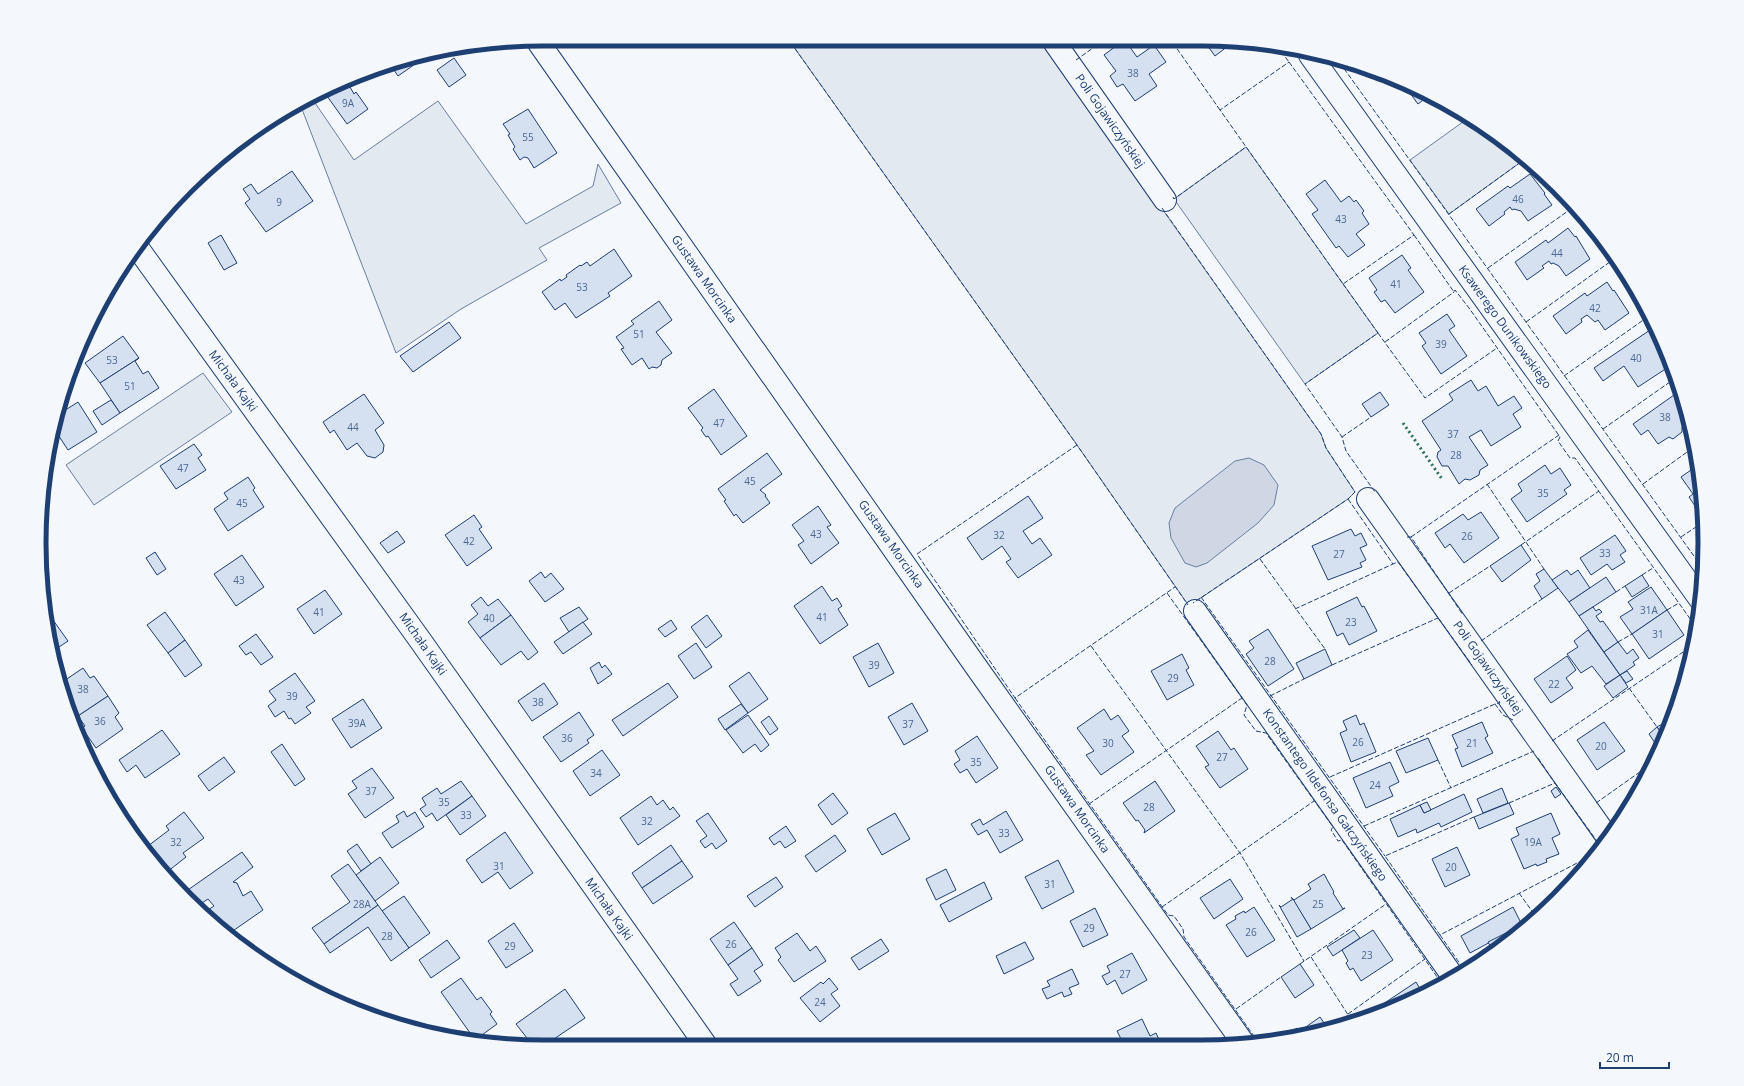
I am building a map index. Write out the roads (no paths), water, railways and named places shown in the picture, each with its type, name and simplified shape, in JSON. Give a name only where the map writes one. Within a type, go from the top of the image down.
[{"type":"street","name":"Gustawa Morcinka","points":[[541,46],[981,675],[1240,1038]]},
{"type":"street","name":"Poli Gojawiczyńskiej","points":[[1057,46],[1165,200]]},
{"type":"street","name":"Ksawerego Dunikowskiego","points":[[1313,59],[1695,593]]},
{"type":"street","name":"Michała Kajki","points":[[141,252],[425,646],[702,1040]]},
{"type":"street","name":"Poli Gojawiczyńskiej","points":[[1368,499],[1604,833]]},
{"type":"street","name":"Konstantego Ildefonsa Gałczyńskiego","points":[[1195,611],[1450,973]]}]
